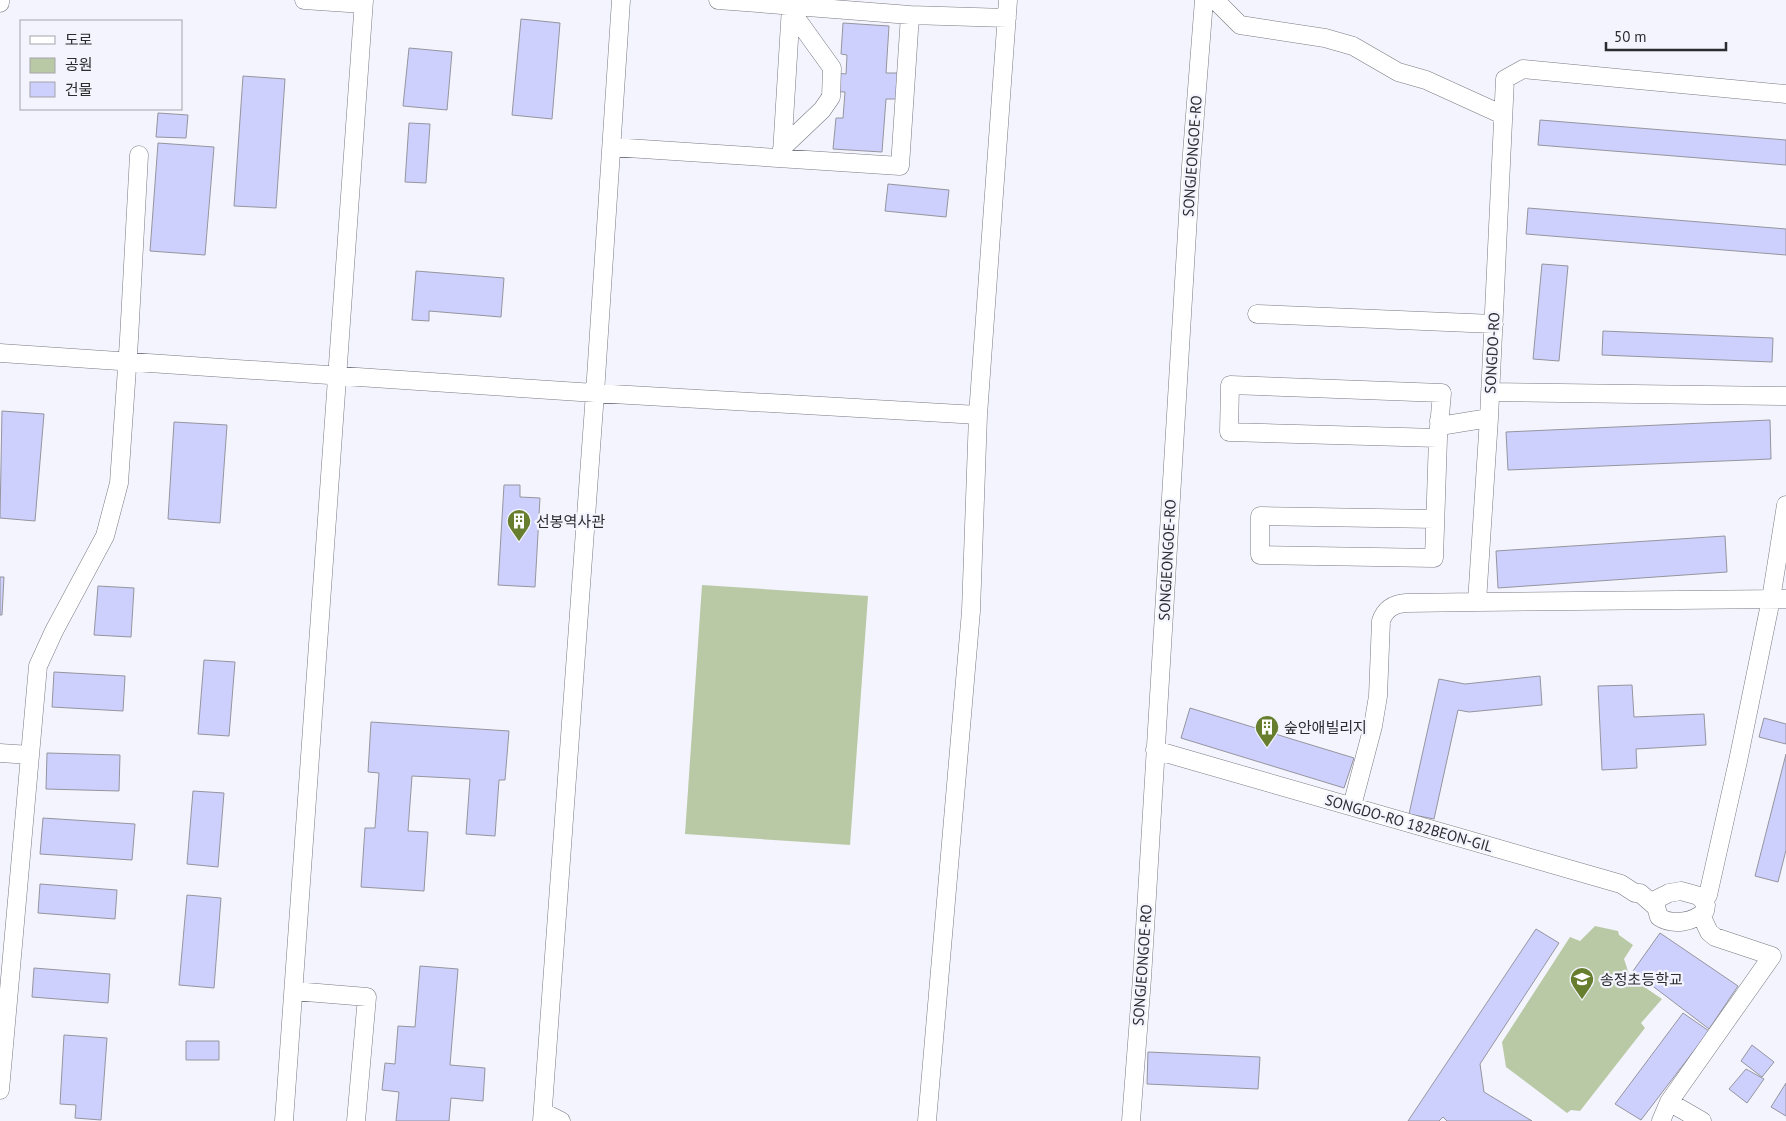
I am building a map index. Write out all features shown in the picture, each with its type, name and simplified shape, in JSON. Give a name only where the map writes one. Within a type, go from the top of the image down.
[{"type":"street","points":[[284,1121],[363,2],[304,0]]},
{"type":"street","points":[[561,1121],[542,1116],[595,393],[621,0]]},
{"type":"street","points":[[718,0],[910,15],[1006,18]]},
{"type":"street","points":[[927,1121],[971,611],[978,415],[1008,0]]},
{"type":"street","name":"SONGJEONGOE-RO","points":[[1131,1121],[1204,0]]},
{"type":"street","points":[[1215,0],[1240,26],[1325,38],[1353,46],[1398,72],[1426,80],[1503,115]]},
{"type":"street","points":[[782,154],[791,6]]},
{"type":"street","points":[[782,154],[822,110],[830,97],[832,68],[791,6]]},
{"type":"street","points":[[612,147],[782,154],[900,166],[910,15]]},
{"type":"street","name":"SONGDO-RO","points":[[1477,602],[1489,418],[1505,79],[1523,70],[1786,94]]},
{"type":"street","points":[[0,1090],[38,666],[63,614],[105,536],[119,483],[128,362],[139,156]]},
{"type":"street","points":[[1257,314],[1494,324]]},
{"type":"street","points":[[0,353],[595,393],[978,415]]},
{"type":"street","points":[[1435,519],[1260,516],[1260,555],[1434,558],[1438,429],[1442,394],[1230,385],[1229,432],[1438,429],[1489,418]]},
{"type":"street","points":[[1490,392],[1786,396]]},
{"type":"street","points":[[1661,1121],[1669,1102],[1772,956],[1715,937],[1708,932],[1702,908],[1699,896],[1690,892],[1669,893],[1657,899],[1656,907],[1660,917],[1672,922],[1687,921],[1702,908],[1708,895],[1738,761],[1778,599],[1786,509]]},
{"type":"street","points":[[1352,806],[1373,726],[1378,696],[1381,621],[1384,613],[1396,604],[1778,599]]},
{"type":"street","name":"SONGDO-RO 182BEON-GIL","points":[[1155,750],[1622,884],[1635,894],[1640,893],[1656,907]]},
{"type":"street","points":[[0,753],[30,755]]},
{"type":"street","points":[[294,991],[367,997],[356,1121]]},
{"type":"street","points":[[1669,1102],[1702,1121]]},
{"type":"green space","points":[[702,585],[868,596],[850,845],[685,834]]},
{"type":"green space","points":[[1595,926],[1618,931],[1619,935],[1633,945],[1624,959],[1630,977],[1662,999],[1641,1023],[1645,1028],[1580,1111],[1571,1110],[1567,1113],[1506,1067],[1502,1042],[1570,937],[1580,941]]},
{"type":"building","points":[[521,19],[560,23],[552,119],[512,115]]},
{"type":"building","points":[[843,23],[889,26],[886,73],[899,73],[898,99],[886,99],[882,152],[833,149],[836,118],[843,118],[845,92],[824,91],[825,72],[846,74],[847,55],[841,54]]},
{"type":"building","points":[[409,48],[452,52],[447,110],[403,106]]},
{"type":"building","points":[[243,76],[285,79],[276,208],[234,206]]},
{"type":"building","points":[[158,113],[188,115],[186,138],[156,137]]},
{"type":"building","points":[[1540,120],[1786,140],[1786,165],[1538,145]]},
{"type":"building","points":[[409,123],[430,124],[426,183],[405,182]]},
{"type":"building","points":[[158,143],[214,147],[205,255],[150,251]]},
{"type":"building","points":[[888,184],[949,190],[946,217],[885,211]]},
{"type":"building","points":[[1528,208],[1786,229],[1786,255],[1526,234]]},
{"type":"building","points":[[1542,264],[1568,266],[1559,361],[1533,359]]},
{"type":"building","points":[[416,271],[504,278],[501,317],[429,311],[429,321],[412,320]]},
{"type":"building","points":[[1603,331],[1773,338],[1772,362],[1602,355]]},
{"type":"building","points":[[2,411],[44,414],[35,521],[0,518]]},
{"type":"building","points":[[1770,420],[1771,459],[1508,470],[1506,432]]},
{"type":"building","points":[[174,422],[227,425],[220,523],[168,519]]},
{"type":"building","name":"선봉역사관","points":[[504,485],[520,485],[520,497],[540,498],[535,587],[498,585]]},
{"type":"building","points":[[1725,536],[1727,572],[1498,588],[1496,551]]},
{"type":"building","points":[[0,577],[4,577],[2,615],[0,615]]},
{"type":"building","points":[[98,586],[134,588],[131,637],[94,635]]},
{"type":"building","points":[[204,660],[235,662],[229,736],[198,734]]},
{"type":"building","points":[[54,672],[125,676],[123,711],[52,707]]},
{"type":"building","points":[[1540,676],[1542,705],[1469,712],[1458,710],[1434,819],[1409,814],[1439,679],[1465,684]]},
{"type":"building","points":[[1632,685],[1634,717],[1704,714],[1706,745],[1636,749],[1637,768],[1602,770],[1598,686]]},
{"type":"building","name":"숲안애빌리지","points":[[1190,708],[1354,758],[1344,788],[1181,738]]},
{"type":"building","points":[[1764,718],[1786,724],[1786,744],[1759,737]]},
{"type":"building","points":[[371,722],[509,731],[505,780],[499,780],[495,836],[466,834],[470,779],[412,776],[408,831],[428,832],[424,891],[361,887],[365,828],[375,828],[379,773],[368,772]]},
{"type":"building","points":[[47,753],[120,755],[119,791],[46,789]]},
{"type":"building","points":[[1786,754],[1786,850],[1778,882],[1755,876]]},
{"type":"building","points":[[193,791],[224,793],[218,867],[187,864]]},
{"type":"building","points":[[43,818],[135,824],[132,860],[40,854]]},
{"type":"building","points":[[40,884],[117,890],[115,919],[38,913]]},
{"type":"building","points":[[187,895],[221,898],[214,988],[179,985]]},
{"type":"building","points":[[1536,929],[1559,943],[1480,1064],[1484,1092],[1532,1121],[1447,1121],[1443,1117],[1439,1121],[1408,1121]]},
{"type":"building","points":[[1660,933],[1738,986],[1709,1029],[1633,971]]},
{"type":"building","points":[[420,966],[458,969],[450,1065],[485,1068],[483,1101],[451,1098],[449,1121],[396,1121],[399,1092],[382,1090],[385,1063],[395,1064],[398,1026],[415,1027]]},
{"type":"building","points":[[34,968],[110,974],[108,1003],[32,997]]},
{"type":"building","points":[[1683,1013],[1709,1031],[1641,1120],[1615,1104]]},
{"type":"building","points":[[64,1035],[107,1038],[101,1120],[75,1118],[76,1105],[60,1104]]},
{"type":"building","points":[[186,1041],[219,1041],[219,1060],[186,1060]]},
{"type":"building","points":[[1752,1045],[1774,1062],[1762,1077],[1741,1061]]},
{"type":"building","points":[[1148,1052],[1260,1057],[1258,1089],[1147,1084]]},
{"type":"building","points":[[1746,1069],[1764,1079],[1747,1103],[1729,1089]]},
{"type":"building","points":[[1786,1083],[1786,1116],[1771,1107]]},
{"type":"place","name":"선봉역사관","points":[[519,542]]},
{"type":"place","name":"숲안애빌리지","points":[[1267,748]]},
{"type":"place","name":"송정초등학교","points":[[1582,1000]]}]
